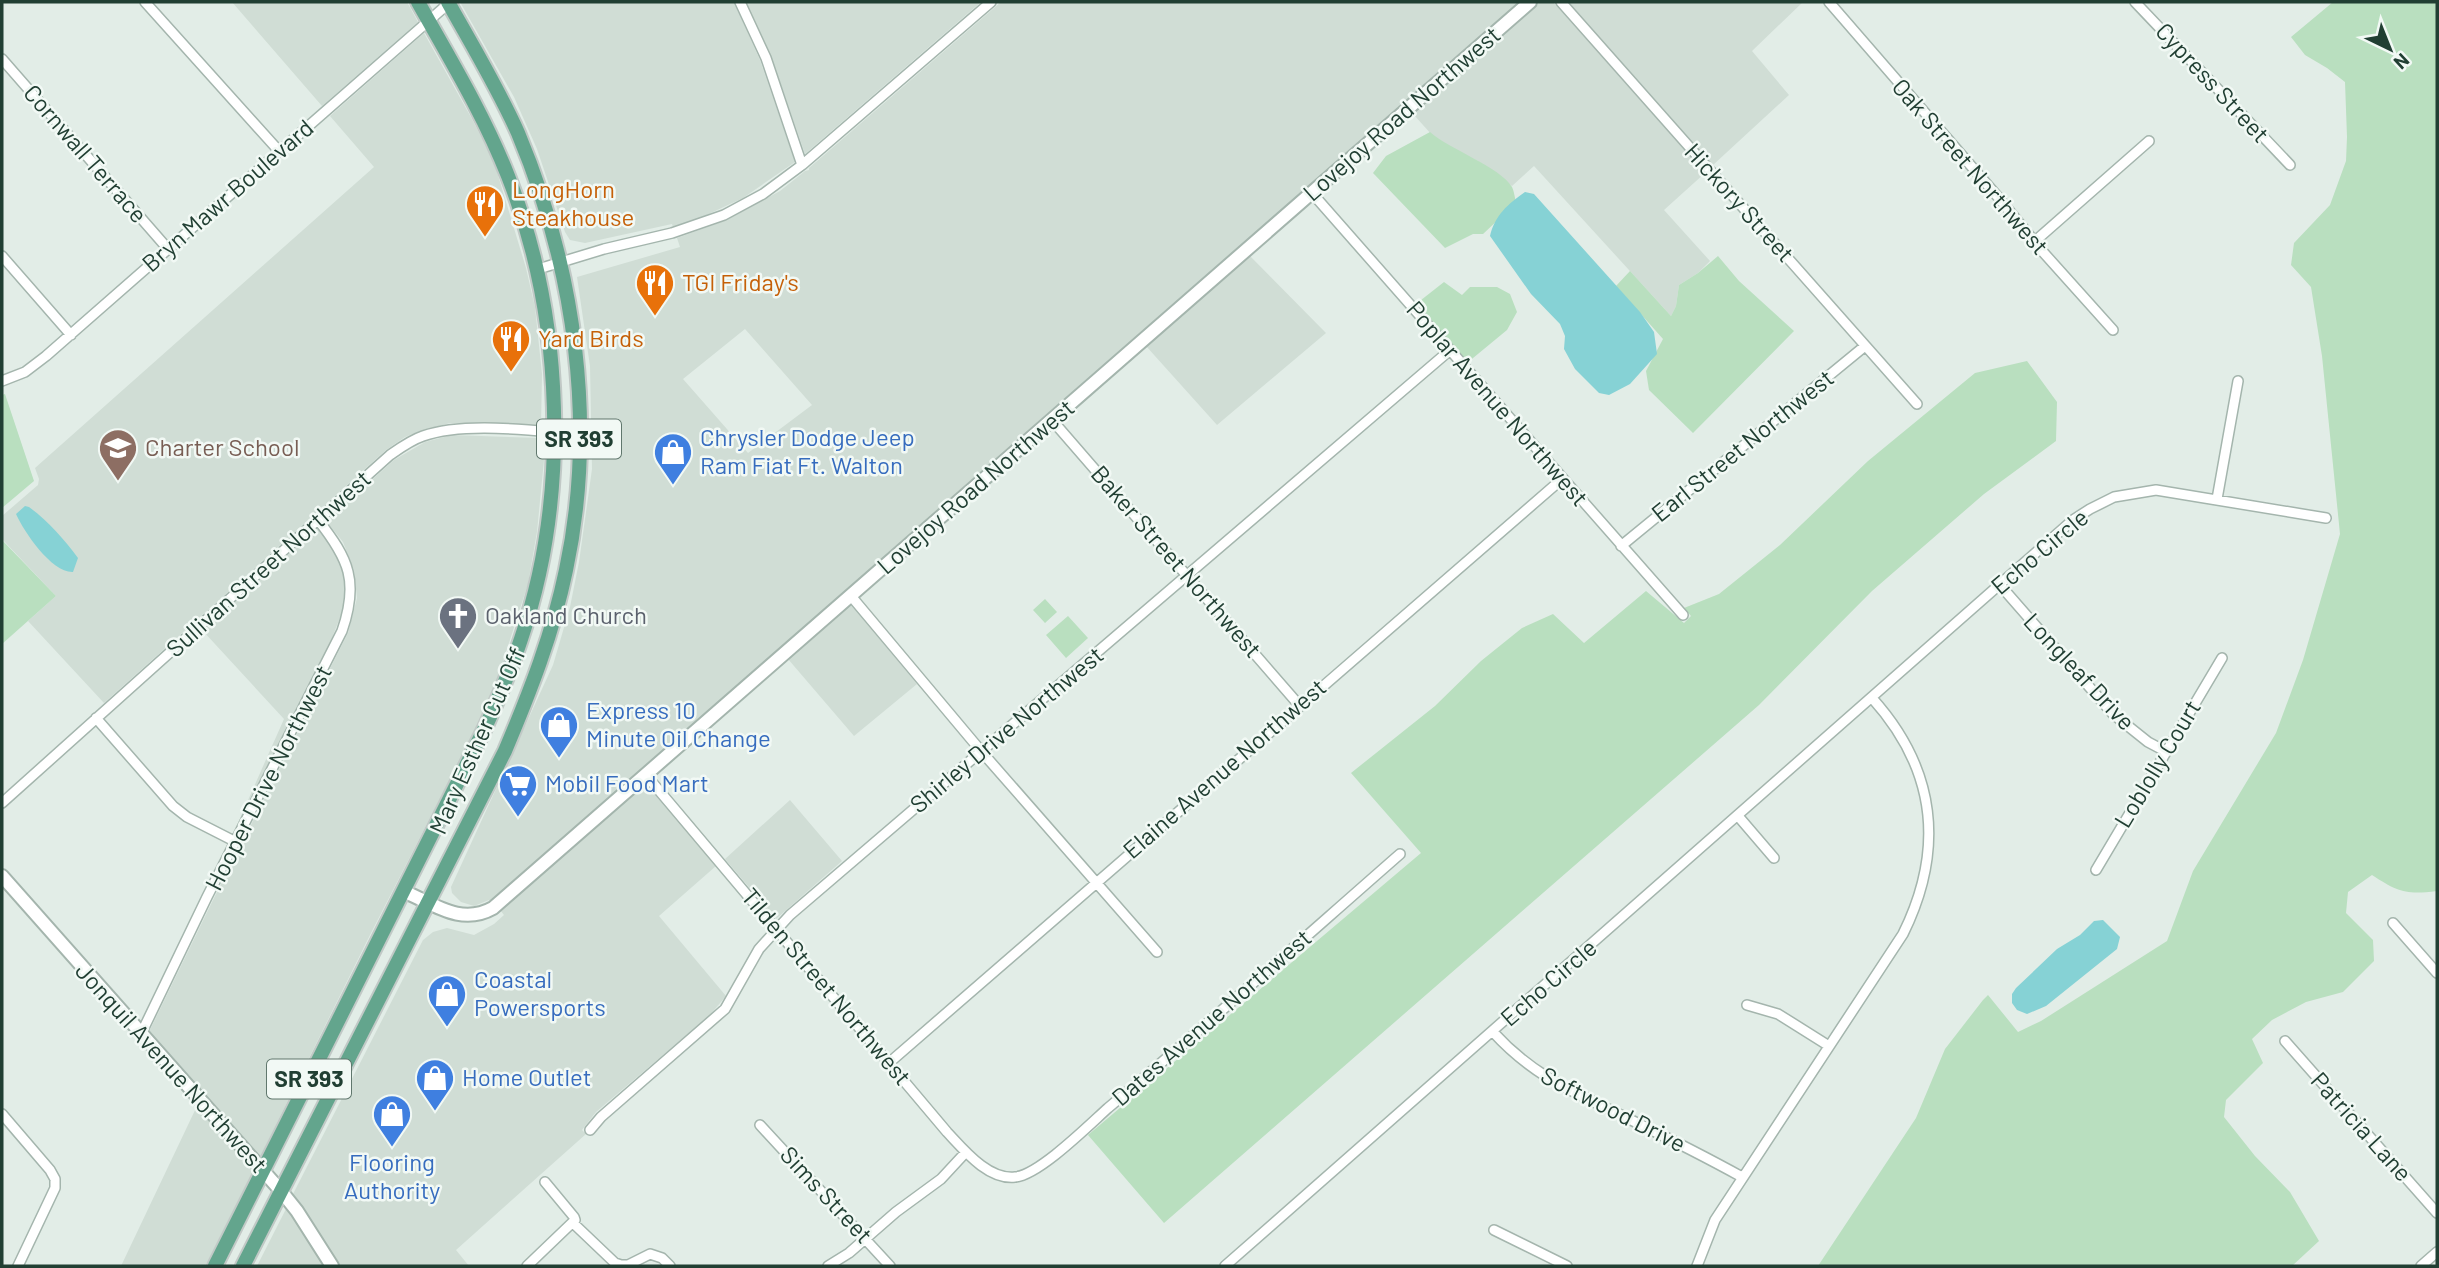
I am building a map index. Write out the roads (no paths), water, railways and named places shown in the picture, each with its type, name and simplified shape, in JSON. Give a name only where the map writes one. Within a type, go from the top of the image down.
[{"type":"main road","name":"SR 393","points":[[418,2],[429,21]]},
{"type":"main road","name":"Mary Esther Cut Off","points":[[243,1266],[505,751],[538,670],[567,568],[576,502],[580,409],[575,359],[559,264],[544,203],[517,131],[449,3]]},
{"type":"main road","name":"Mary Esther Cut Off","points":[[215,1266],[485,728],[525,625],[549,512],[554,432],[550,350],[525,226],[509,177],[491,135],[429,21]]},
{"type":"main road","points":[[525,625],[550,632]]},
{"type":"street","points":[[145,2],[279,151]]},
{"type":"street","points":[[740,2],[766,58],[802,165]]},
{"type":"street","points":[[535,270],[604,249],[672,233],[724,215],[763,194],[802,165],[991,2]]},
{"type":"street","name":"Lovejoy Road Northwest","points":[[404,891],[466,916],[477,916],[493,908],[1530,2]]},
{"type":"street","name":"Hickory Street","points":[[1560,2],[1917,404]]},
{"type":"street","name":"Oak Street Northwest","points":[[1829,2],[2034,242],[2113,330]]},
{"type":"street","name":"Cypress Street","points":[[2135,2],[2290,165]]},
{"type":"street","name":"Bryn Mawr Boulevard","points":[[2,380],[25,372],[71,335],[449,3]]},
{"type":"street","name":"Cornwall Terrace","points":[[2,59],[168,249]]},
{"type":"street","points":[[2034,242],[2149,141]]},
{"type":"street","name":"Poplar Avenue Northwest","points":[[1312,193],[1683,615]]},
{"type":"street","points":[[2,256],[71,335]]},
{"type":"street","name":"Earl Street Northwest","points":[[1621,546],[1866,346]]},
{"type":"street","name":"Shirley Drive Northwest","points":[[590,1130],[601,1117],[725,1009],[759,949],[777,928],[837,873],[1449,351]]},
{"type":"street","points":[[2217,499],[2238,381]]},
{"type":"street","name":"Baker Street Northwest","points":[[1052,420],[1299,705]]},
{"type":"street","name":"Sullivan Street Northwest","points":[[2,803],[390,455],[422,436],[451,429],[579,434]]},
{"type":"street","name":"Elaine Avenue Northwest","points":[[890,1062],[1562,479]]},
{"type":"street","name":"Echo Circle","points":[[1225,1266],[1237,1263],[1493,1032],[2073,520],[2114,497],[2156,490],[2326,518]]},
{"type":"street","name":"Hooper Drive Northwest","points":[[141,1034],[331,656],[349,612],[351,596],[348,570],[337,544],[318,520]]},
{"type":"street","name":"Longleaf Drive","points":[[2000,586],[2113,714],[2148,742],[2165,751]]},
{"type":"street","points":[[851,596],[981,751],[1157,952]]},
{"type":"street","name":"Loblolly Court","points":[[2096,870],[2222,658]]},
{"type":"street","points":[[1697,1266],[1715,1220],[1903,934],[1921,893],[1927,872],[1930,839],[1922,780],[1897,729],[1872,698]]},
{"type":"street","points":[[96,718],[173,806],[187,817],[236,842]]},
{"type":"street","name":"Tilden Street Northwest","points":[[646,775],[947,1132],[966,1152],[998,1176],[1020,1177]]},
{"type":"street","points":[[1738,816],[1774,858]]},
{"type":"street","name":"Dates Avenue Northwest","points":[[1020,1177],[1037,1168],[1100,1115],[1400,854]]},
{"type":"street","name":"Jonquil Avenue Northwest","points":[[2,876],[281,1191],[332,1266]]},
{"type":"street","points":[[2393,923],[2437,973]]},
{"type":"street","points":[[1747,1005],[1778,1014],[1829,1046]]},
{"type":"street","name":"Softwood Drive","points":[[1493,1032],[1523,1062],[1548,1079],[1742,1177]]},
{"type":"street","name":"Patricia Lane","points":[[2285,1041],[2437,1213]]},
{"type":"street","points":[[2,1114],[51,1170],[55,1179],[55,1188],[18,1266]]},
{"type":"street","name":"Sims Street","points":[[760,1125],[890,1266]]},
{"type":"street","points":[[828,1266],[867,1239],[896,1212],[941,1179],[966,1152]]},
{"type":"street","points":[[527,1266],[573,1223],[574,1217],[545,1182]]},
{"type":"street","points":[[573,1223],[615,1262],[628,1265],[650,1254],[663,1258],[670,1266]]},
{"type":"street","points":[[1494,1230],[1567,1266]]},
{"type":"street","points":[[2421,1266],[2437,1252]]},
{"type":"water","points":[[1525,192],[1534,194],[1640,312],[1654,332],[1657,354],[1630,384],[1609,395],[1599,393],[1575,369],[1564,349],[1565,336],[1560,324],[1531,294],[1490,236],[1503,211]]},
{"type":"water","points":[[25,506],[49,524],[78,558],[73,572],[56,566],[32,541],[16,514]]},
{"type":"water","points":[[2103,920],[2120,937],[2117,949],[2046,1006],[2027,1014],[2017,1010],[2012,1003],[2012,994],[2016,988],[2057,949],[2080,935],[2094,921]]},
{"type":"place","name":"LongHorn Steakhouse","points":[[485,238]]},
{"type":"place","name":"TGI Friday's","points":[[655,317]]},
{"type":"place","name":"Yard Birds","points":[[511,373]]},
{"type":"place","name":"Charter School","points":[[118,482]]},
{"type":"place","name":"Chrysler Dodge Jeep Ram Fiat Ft. Walton","points":[[673,486]]},
{"type":"place","name":"Oakland Church","points":[[458,650]]},
{"type":"place","name":"Express 10 Minute Oil Change","points":[[559,759]]},
{"type":"place","name":"Mobil Food Mart","points":[[518,818]]},
{"type":"place","name":"Coastal Powersports","points":[[447,1028]]},
{"type":"place","name":"Home Outlet","points":[[435,1112]]},
{"type":"place","name":"Flooring Authority","points":[[392,1148]]}]
